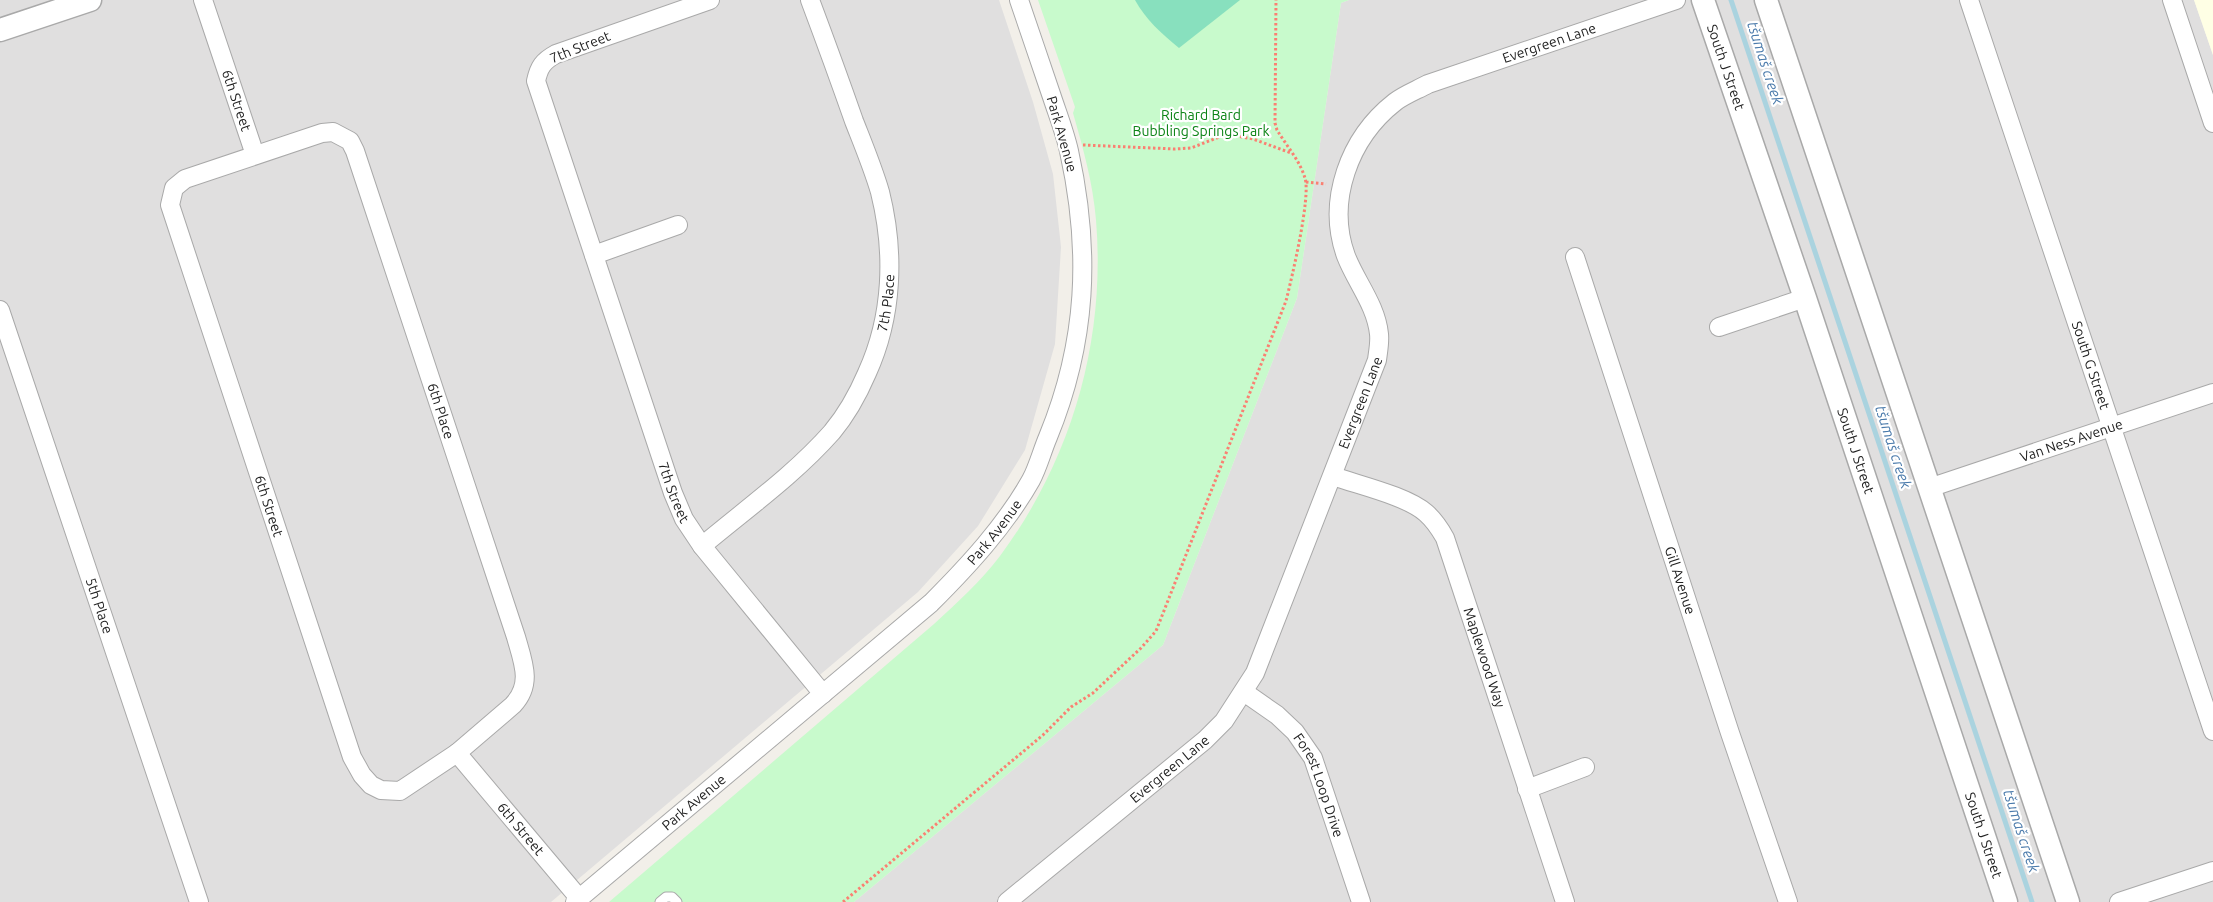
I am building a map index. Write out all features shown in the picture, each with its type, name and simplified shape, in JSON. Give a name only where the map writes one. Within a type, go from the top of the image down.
[{"type":"street","points":[[0,30],[90,0]]},
{"type":"street","name":"6th Street","points":[[203,0],[255,155],[185,179],[174,188],[170,205],[352,757],[362,775],[371,785],[381,790],[400,791],[457,753],[584,899]]},
{"type":"street","points":[[688,4],[710,0]]},
{"type":"street","name":"7th Place","points":[[702,546],[803,462],[834,430],[856,398],[870,366],[879,343],[886,311],[890,256],[888,228],[879,191],[810,0]]},
{"type":"street","name":"Park Avenue","points":[[584,899],[931,603],[968,566],[998,528],[1031,479],[1060,407],[1076,348],[1083,290],[1082,244],[1076,187],[1069,149],[1019,0]]},
{"type":"street","name":"Evergreen Lane","points":[[1007,902],[1205,740],[1224,721],[1256,673],[1377,360],[1379,334],[1372,308],[1347,258],[1341,239],[1339,215],[1342,185],[1355,149],[1373,123],[1396,102],[1428,84],[1676,0]]},
{"type":"street","name":"South J Street","points":[[1703,0],[1805,298],[2006,902]]},
{"type":"street","points":[[1766,0],[2068,902]]},
{"type":"street","name":"South G Street","points":[[1969,0],[2213,731]]},
{"type":"street","points":[[2172,0],[2213,123]]},
{"type":"street","name":"7th Street","points":[[688,4],[556,54],[546,60],[539,69],[536,81],[684,519],[702,546],[823,694]]},
{"type":"street","name":"6th Place","points":[[255,155],[322,133],[333,132],[350,142],[355,151],[513,628],[526,674],[525,688],[520,698],[457,753]]},
{"type":"street","points":[[594,255],[678,225]]},
{"type":"street","name":"Gill Avenue","points":[[1575,257],[1730,733],[1788,902]]},
{"type":"street","points":[[1719,327],[1805,298]]},
{"type":"street","name":"5th Place","points":[[0,310],[199,902]]},
{"type":"street","name":"Van Ness Avenue","points":[[1929,488],[2213,393]]},
{"type":"street","name":"Maplewood Way","points":[[1333,476],[1412,503],[1426,512],[1437,524],[1445,538],[1565,902]]},
{"type":"street","name":"Forest Loop Drive","points":[[1244,692],[1277,715],[1295,732],[1313,758],[1361,902]]},
{"type":"street","points":[[1527,789],[1585,767]]},
{"type":"street","points":[[2119,902],[2213,870]]},
{"type":"lane","points":[[660,902],[666,896],[672,897],[677,902]]},
{"type":"path","points":[[843,902],[1044,735],[1071,707],[1093,693],[1141,648],[1156,631],[1286,300],[1307,192],[1306,182],[1277,130],[1275,117],[1276,0]]},
{"type":"path","points":[[1069,149],[1083,145],[1191,148],[1227,134],[1253,139],[1292,154]]},
{"type":"path","points":[[1306,182],[1342,185]]},
{"type":"shaded area","points":[[0,0],[999,0],[1033,102],[1053,174],[1061,247],[1055,344],[1025,450],[978,526],[918,592],[551,902],[0,902]]},
{"type":"shaded area","points":[[1349,0],[2194,0],[2213,55],[2213,902],[854,902],[1163,645],[1297,298],[1341,3]]},
{"type":"shaded area","points":[[2194,0],[2213,0],[2213,55]]},
{"type":"green space","name":"Richard Bard Bubbling Springs Park","points":[[1038,0],[1349,0],[1341,3],[1297,298],[1163,645],[854,902],[609,902],[960,600],[1000,556],[1025,519],[1047,479],[1065,439],[1079,397],[1089,353],[1098,265],[1095,206],[1073,113],[1075,107]]},
{"type":"green space","points":[[1135,0],[1240,0],[1179,48],[1154,26]]},
{"type":"waterway","name":"tšumaš creek","points":[[1731,0],[2032,902]]}]
